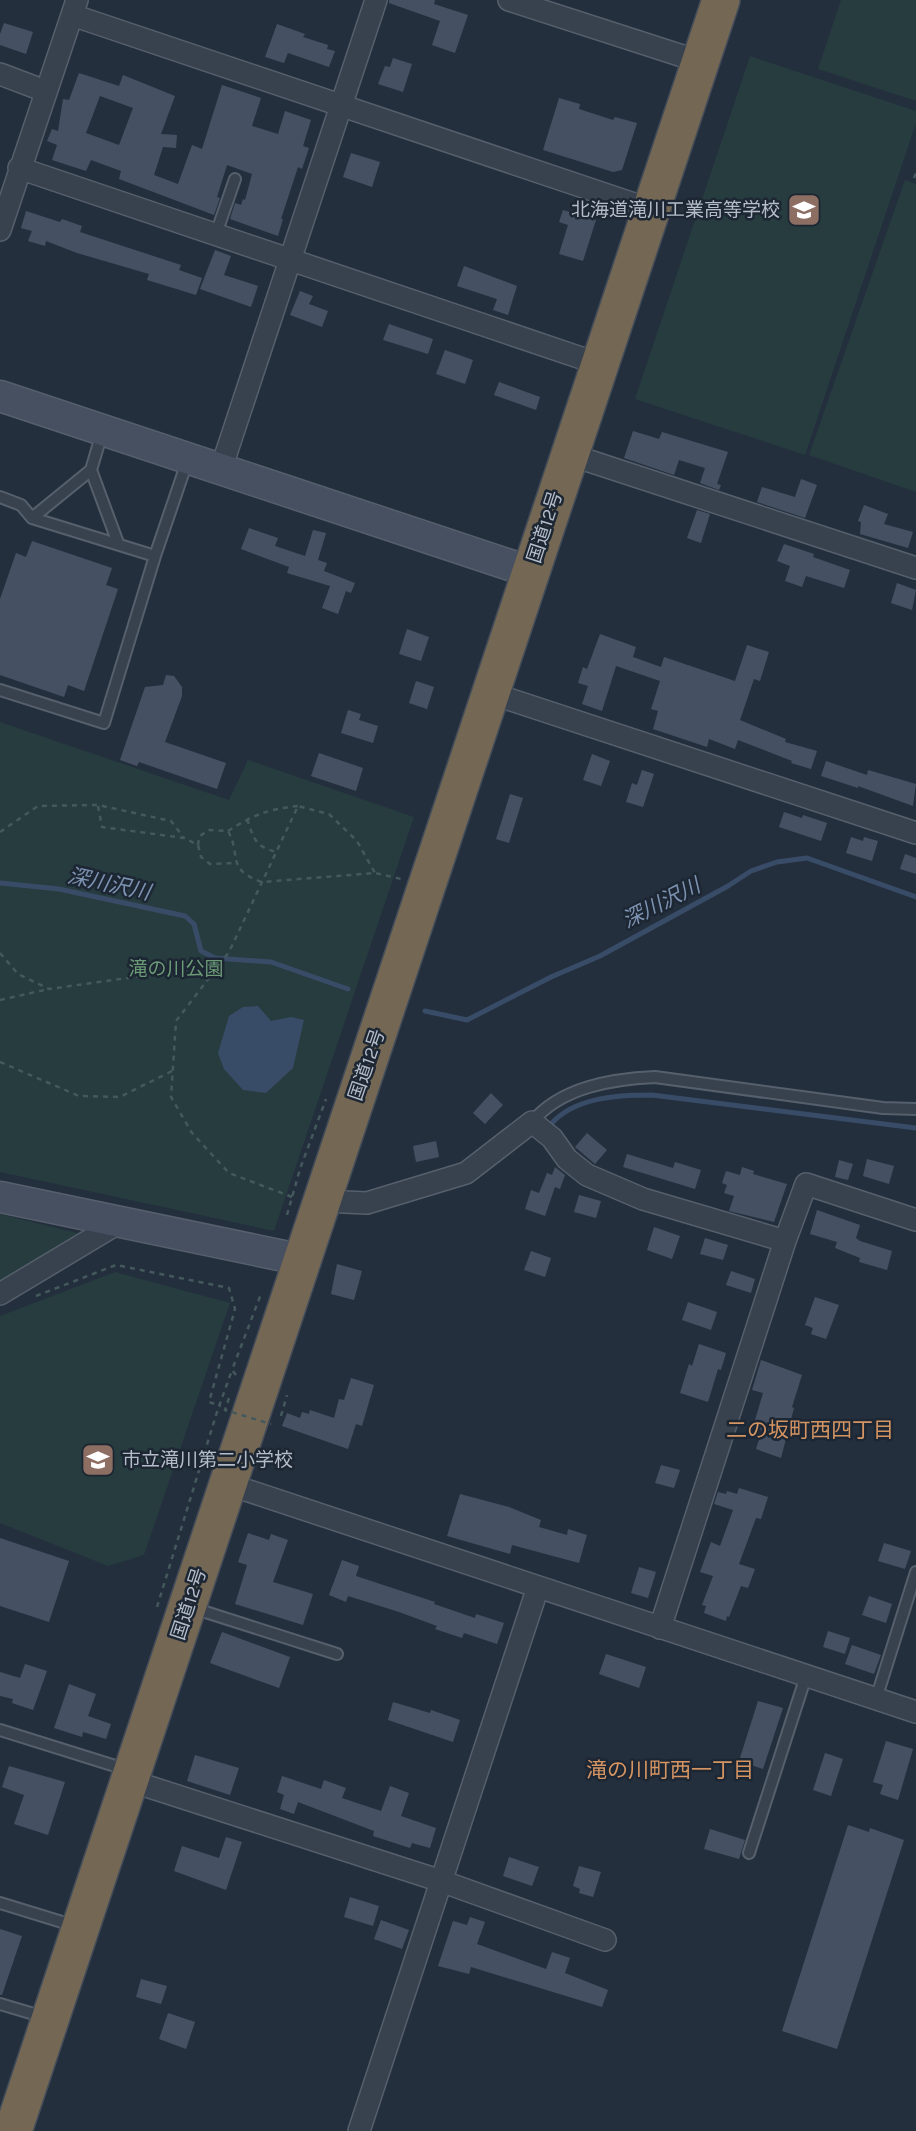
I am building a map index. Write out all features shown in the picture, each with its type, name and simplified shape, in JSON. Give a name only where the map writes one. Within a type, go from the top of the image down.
[{"type":"highway","name":"国道12号","points":[[13,2131],[132,1776],[172,1607],[228,1484],[289,1257],[322,1200],[721,0]]},
{"type":"street","points":[[221,469],[376,0]]},
{"type":"street","points":[[509,0],[701,62]]},
{"type":"street","points":[[0,230],[74,8],[342,107],[652,210]]},
{"type":"street","points":[[0,75],[45,91]]},
{"type":"street","points":[[19,167],[599,364]]},
{"type":"street","points":[[0,396],[531,572]]},
{"type":"street","points":[[568,454],[916,568]]},
{"type":"street","points":[[491,693],[916,833]]},
{"type":"street","points":[[322,1200],[368,1203],[466,1173],[532,1122],[552,1138],[567,1159],[587,1175],[643,1199],[785,1241]]},
{"type":"street","points":[[660,1628],[785,1241],[806,1184],[916,1220]]},
{"type":"street","points":[[0,1197],[289,1257]]},
{"type":"street","points":[[0,1294],[120,1222]]},
{"type":"street","points":[[228,1484],[916,1712]]},
{"type":"street","points":[[359,2131],[538,1587]]},
{"type":"street","points":[[132,1776],[605,1940]]},
{"type":"lane","points":[[216,234],[235,179]]},
{"type":"lane","points":[[32,518],[91,470],[102,430]]},
{"type":"lane","points":[[0,690],[104,723],[188,458]]},
{"type":"lane","points":[[91,470],[118,543]]},
{"type":"lane","points":[[0,497],[21,505],[32,518],[155,556]]},
{"type":"lane","points":[[532,1122],[544,1107],[596,1084],[655,1077],[883,1108],[916,1109]]},
{"type":"lane","points":[[876,1699],[916,1572]]},
{"type":"lane","points":[[172,1607],[337,1654]]},
{"type":"lane","points":[[749,1853],[806,1676]]},
{"type":"lane","points":[[0,1730],[132,1776]]},
{"type":"lane","points":[[0,1903],[81,1928]]},
{"type":"lane","points":[[0,2004],[51,2019]]},
{"type":"path","points":[[0,832],[38,806],[98,805],[171,821],[184,838]]},
{"type":"path","points":[[98,805],[102,827],[184,838],[198,845]]},
{"type":"path","points":[[289,1257],[292,1197],[229,1172],[192,1133],[171,1097],[176,1021],[229,952],[298,806]]},
{"type":"path","points":[[235,863],[210,864],[201,857],[199,837],[208,830],[228,831],[247,819],[273,809],[298,806],[329,814],[357,841],[375,873]]},
{"type":"path","points":[[247,819],[254,839],[262,849],[277,852]]},
{"type":"path","points":[[228,831],[234,842],[235,863],[246,877],[261,882],[375,873],[401,879]]},
{"type":"path","points":[[0,953],[18,974],[49,989]]},
{"type":"path","points":[[0,1000],[49,989],[163,973],[210,977]]},
{"type":"path","points":[[0,1062],[79,1096],[120,1097],[172,1071]]},
{"type":"path","points":[[26,1300],[116,1265],[229,1288],[235,1309],[209,1402],[226,1408],[225,1410],[271,1424]]},
{"type":"path","points":[[172,1607],[217,1412],[261,1293]]},
{"type":"path","points":[[232,1370],[237,1376]]},
{"type":"path","points":[[226,1408],[229,1398]]},
{"type":"green space","points":[[841,0],[916,0],[916,101],[818,69]]},
{"type":"green space","name":"北海道滝川工業高等学校","points":[[750,56],[916,111],[916,123],[805,455],[635,399]]},
{"type":"green space","points":[[905,180],[916,184],[916,492],[809,455]]},
{"type":"green space","name":"滝の川公園","points":[[0,722],[229,800],[248,760],[414,817],[274,1231],[0,1172]]},
{"type":"green space","points":[[0,1214],[81,1234],[0,1280]]},
{"type":"green space","name":"市立滝川第二小学校","points":[[115,1272],[230,1303],[144,1555],[108,1566],[0,1523],[0,1316]]},
{"type":"water","points":[[258,1006],[271,1021],[291,1017],[304,1020],[293,1068],[266,1093],[243,1090],[224,1069],[218,1053],[229,1016],[243,1007]]},
{"type":"building","points":[[389,0],[435,0],[434,4],[468,15],[455,53],[432,45],[440,21],[389,3]]},
{"type":"building","points":[[4,23],[33,32],[26,54],[0,45]]},
{"type":"building","points":[[277,24],[305,34],[303,37],[328,45],[327,49],[335,51],[329,67],[288,53],[284,63],[265,57]]},
{"type":"building","points":[[393,58],[412,64],[403,92],[378,84],[385,66],[390,67]]},
{"type":"building","points":[[79,73],[119,86],[123,75],[175,96],[161,134],[177,135],[176,148],[163,147],[154,175],[178,184],[192,145],[202,149],[222,85],[261,98],[252,126],[278,134],[285,111],[311,120],[303,146],[309,148],[302,169],[298,167],[278,236],[230,219],[235,203],[241,205],[243,199],[245,200],[252,174],[227,165],[214,215],[119,179],[121,171],[91,160],[86,171],[52,160],[57,145],[47,141],[52,129],[58,131],[63,99],[69,100]],"holes":[[[100,96],[133,108],[119,145],[86,133]]]},
{"type":"building","points":[[559,98],[580,104],[579,109],[613,120],[615,117],[637,123],[622,170],[613,172],[543,150]]},
{"type":"building","points":[[351,153],[380,162],[372,187],[343,177]]},
{"type":"building","points":[[563,210],[596,220],[583,261],[559,254],[568,225],[559,222]]},
{"type":"building","points":[[26,211],[60,222],[62,219],[82,226],[80,232],[181,265],[179,270],[202,278],[196,295],[147,280],[149,274],[46,241],[45,246],[28,241],[32,231],[21,228]]},
{"type":"building","points":[[215,250],[231,256],[224,275],[258,286],[251,307],[200,289]]},
{"type":"building","points":[[464,266],[517,286],[508,315],[493,310],[497,299],[457,286]]},
{"type":"building","points":[[300,291],[313,296],[309,304],[328,311],[322,327],[290,315]]},
{"type":"building","points":[[389,324],[433,339],[428,354],[383,340]]},
{"type":"building","points":[[445,350],[473,360],[465,384],[436,374]]},
{"type":"building","points":[[499,382],[540,397],[536,410],[494,395]]},
{"type":"building","points":[[633,431],[659,439],[662,432],[728,452],[717,484],[721,485],[719,490],[700,483],[705,468],[679,460],[674,475],[624,458]]},
{"type":"building","points":[[801,479],[817,485],[805,518],[757,502],[762,487],[795,497]]},
{"type":"building","points":[[864,505],[888,514],[884,524],[913,532],[908,548],[860,534],[861,522],[858,521]]},
{"type":"building","points":[[697,510],[710,514],[701,543],[687,538]]},
{"type":"building","points":[[249,528],[278,538],[275,546],[305,556],[313,530],[326,533],[318,560],[327,563],[324,571],[355,583],[351,593],[346,591],[338,614],[322,608],[330,586],[287,573],[289,567],[241,549]]},
{"type":"building","points":[[32,541],[112,568],[106,585],[118,589],[84,691],[68,685],[64,697],[0,675],[0,599],[16,553],[26,557]]},
{"type":"building","points":[[784,544],[850,570],[844,588],[806,576],[802,587],[785,581],[790,566],[777,561]]},
{"type":"building","points":[[897,583],[916,590],[912,610],[891,603]]},
{"type":"building","points":[[407,629],[429,637],[421,661],[399,654]]},
{"type":"building","points":[[600,634],[636,647],[633,657],[661,667],[664,657],[735,681],[747,645],[769,652],[760,681],[754,679],[740,720],[786,739],[785,742],[817,751],[811,769],[738,740],[735,749],[709,739],[707,747],[653,729],[658,711],[651,709],[660,681],[616,666],[602,711],[582,704],[588,686],[578,683],[583,667],[587,669]]},
{"type":"building","points":[[166,675],[174,676],[182,687],[182,696],[165,742],[226,763],[217,789],[139,762],[137,766],[120,760],[145,687],[163,685]]},
{"type":"building","points":[[416,681],[434,687],[427,709],[409,703]]},
{"type":"building","points":[[348,710],[361,714],[359,720],[378,726],[373,743],[341,733]]},
{"type":"building","points":[[319,753],[363,768],[356,791],[311,776]]},
{"type":"building","points":[[592,754],[610,761],[601,786],[583,780]]},
{"type":"building","points":[[826,761],[867,775],[868,770],[916,784],[913,806],[821,776]]},
{"type":"building","points":[[642,770],[654,774],[643,807],[626,802],[632,783],[637,785]]},
{"type":"building","points":[[510,794],[523,798],[509,843],[496,839]]},
{"type":"building","points":[[784,812],[827,823],[821,841],[779,827]]},
{"type":"building","points":[[851,837],[863,841],[864,837],[878,841],[872,861],[846,853]]},
{"type":"building","points":[[905,854],[916,858],[916,874],[900,869]]},
{"type":"building","points":[[491,1093],[503,1105],[485,1124],[473,1113]]},
{"type":"building","points":[[587,1133],[607,1150],[595,1164],[575,1147]]},
{"type":"building","points":[[436,1141],[439,1157],[416,1162],[413,1146]]},
{"type":"building","points":[[627,1154],[673,1168],[675,1162],[701,1170],[695,1189],[623,1167]]},
{"type":"building","points":[[867,1159],[894,1166],[889,1184],[863,1176]]},
{"type":"building","points":[[839,1160],[853,1164],[848,1180],[835,1177]]},
{"type":"building","points":[[555,1167],[565,1175],[560,1189],[555,1187],[545,1216],[525,1209],[531,1190],[539,1193],[547,1173],[552,1175]]},
{"type":"building","points":[[742,1167],[754,1171],[753,1174],[787,1184],[774,1222],[729,1211],[734,1196],[724,1193],[727,1185],[722,1183],[726,1171],[740,1175]]},
{"type":"building","points":[[579,1195],[601,1201],[596,1218],[574,1212]]},
{"type":"building","points":[[817,1210],[860,1225],[856,1238],[892,1251],[887,1270],[859,1262],[860,1258],[835,1248],[837,1242],[810,1234]]},
{"type":"building","points":[[654,1227],[680,1236],[672,1259],[647,1250]]},
{"type":"building","points":[[705,1238],[728,1245],[723,1260],[700,1254]]},
{"type":"building","points":[[531,1251],[551,1258],[545,1277],[524,1270]]},
{"type":"building","points":[[337,1264],[362,1271],[354,1300],[331,1294]]},
{"type":"building","points":[[731,1271],[755,1279],[751,1293],[726,1285]]},
{"type":"building","points":[[815,1297],[839,1305],[826,1339],[811,1334],[813,1328],[805,1325]]},
{"type":"building","points":[[688,1302],[717,1312],[711,1330],[682,1320]]},
{"type":"building","points":[[699,1344],[726,1353],[708,1402],[680,1393]]},
{"type":"building","points":[[761,1360],[802,1375],[781,1458],[756,1449],[762,1430],[753,1427],[763,1393],[752,1390]]},
{"type":"building","points":[[351,1378],[374,1385],[362,1426],[356,1424],[348,1449],[282,1426],[287,1413],[300,1418],[302,1412],[309,1414],[310,1410],[334,1418],[339,1399],[344,1400]]},
{"type":"building","points":[[661,1465],[680,1470],[674,1488],[655,1483]]},
{"type":"building","points":[[739,1488],[768,1497],[761,1519],[756,1518],[739,1564],[755,1569],[748,1588],[741,1586],[726,1621],[704,1613],[706,1606],[702,1605],[713,1576],[700,1572],[711,1542],[720,1546],[733,1510],[714,1504],[718,1492],[737,1494]]},
{"type":"building","points":[[460,1494],[509,1507],[541,1520],[539,1527],[567,1535],[568,1529],[587,1535],[579,1563],[512,1545],[510,1554],[447,1536]]},
{"type":"building","points":[[248,1533],[269,1540],[271,1534],[288,1540],[273,1582],[313,1594],[303,1625],[235,1604],[247,1565],[238,1562]]},
{"type":"building","points":[[0,1538],[69,1561],[49,1622],[0,1606]]},
{"type":"building","points":[[884,1543],[911,1551],[905,1569],[878,1561]]},
{"type":"building","points":[[342,1560],[359,1566],[356,1576],[475,1618],[476,1614],[504,1623],[497,1644],[464,1633],[462,1638],[399,1612],[348,1596],[346,1602],[329,1595]]},
{"type":"building","points":[[639,1567],[656,1572],[648,1598],[631,1593]]},
{"type":"building","points":[[869,1596],[892,1604],[886,1623],[862,1615]]},
{"type":"building","points":[[828,1631],[850,1638],[845,1654],[823,1647]]},
{"type":"building","points":[[222,1632],[290,1657],[279,1688],[210,1663]]},
{"type":"building","points":[[852,1645],[881,1655],[874,1674],[845,1664]]},
{"type":"building","points":[[606,1654],[646,1667],[639,1688],[599,1674]]},
{"type":"building","points":[[25,1664],[47,1671],[33,1710],[12,1703],[13,1699],[0,1696],[0,1672],[20,1678]]},
{"type":"building","points":[[69,1684],[96,1694],[88,1716],[111,1724],[106,1739],[83,1732],[82,1737],[54,1728]]},
{"type":"building","points":[[758,1701],[783,1708],[763,1769],[739,1761]]},
{"type":"building","points":[[393,1702],[430,1713],[431,1710],[460,1720],[453,1742],[388,1720]]},
{"type":"building","points":[[886,1741],[913,1749],[898,1800],[880,1794],[883,1785],[873,1782]]},
{"type":"building","points":[[825,1753],[843,1759],[831,1796],[813,1790]]},
{"type":"building","points":[[195,1755],[239,1768],[230,1795],[187,1781]]},
{"type":"building","points":[[9,1766],[65,1782],[48,1835],[14,1824],[24,1795],[2,1787]]},
{"type":"building","points":[[282,1776],[321,1789],[324,1780],[346,1788],[342,1798],[381,1811],[390,1786],[409,1793],[401,1816],[436,1828],[430,1848],[412,1843],[410,1848],[373,1836],[374,1831],[298,1802],[294,1814],[280,1809],[284,1795],[277,1792]]},
{"type":"building","points":[[848,1825],[869,1832],[870,1828],[904,1840],[837,2049],[782,2031]]},
{"type":"building","points":[[710,1829],[745,1840],[739,1859],[704,1849]]},
{"type":"building","points":[[226,1837],[242,1842],[226,1890],[174,1871],[182,1846],[219,1858]]},
{"type":"building","points":[[509,1857],[539,1867],[532,1886],[503,1876]]},
{"type":"building","points":[[579,1866],[601,1872],[593,1897],[579,1893],[580,1889],[573,1886]]},
{"type":"building","points":[[350,1897],[379,1906],[373,1926],[344,1917]]},
{"type":"building","points":[[470,1917],[485,1922],[477,1944],[546,1969],[552,1952],[570,1958],[565,1973],[608,1990],[602,2007],[471,1967],[469,1974],[438,1966],[453,1921],[467,1925]]},
{"type":"building","points":[[381,1920],[409,1930],[402,1949],[374,1939]]},
{"type":"building","points":[[0,1929],[22,1936],[2,1995],[0,1995]]},
{"type":"building","points":[[141,1979],[167,1986],[161,2004],[136,1997]]},
{"type":"building","points":[[168,2013],[195,2022],[186,2049],[159,2039]]},
{"type":"waterway","name":"深川沢川","points":[[425,1011],[467,1020],[551,977],[600,956],[751,871],[777,862],[807,858],[916,897]]},
{"type":"waterway","name":"深川沢川","points":[[0,883],[59,889],[185,916],[194,924],[201,951],[215,958],[271,962],[348,989]]},
{"type":"waterway","points":[[551,1124],[572,1108],[598,1099],[652,1095],[916,1128]]},
{"type":"place","name":"北海道滝川工業高等学校","points":[[804,210]]},
{"type":"place","name":"市立滝川第二小学校","points":[[98,1460]]},
{"type":"district","name":"二の坂町西四丁目","points":[[810,1430]]},
{"type":"district","name":"滝の川町西一丁目","points":[[670,1770]]}]
